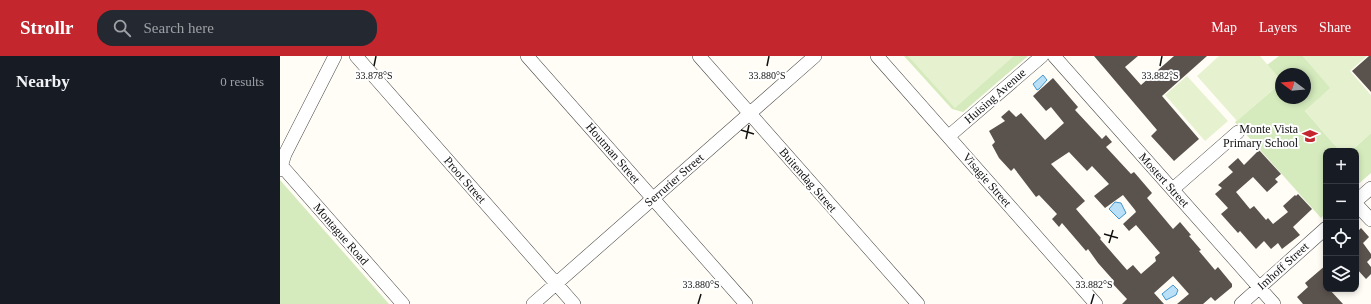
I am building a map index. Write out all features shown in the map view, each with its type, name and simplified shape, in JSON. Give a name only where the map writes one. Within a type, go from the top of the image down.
[{"type":"street","points":[[280,167],[285,154],[335,56]]},
{"type":"street","name":"Proot Street","points":[[356,56],[574,304]]},
{"type":"street","name":"Houtman Street","points":[[527,56],[746,304]]},
{"type":"street","name":"Buitendag Street","points":[[699,56],[918,304]]},
{"type":"street","name":"Serrurier Street","points":[[533,304],[815,56]]},
{"type":"street","name":"Visagie Street","points":[[877,56],[1096,304]]},
{"type":"street","name":"Huising Avenue","points":[[949,136],[1042,56]]},
{"type":"street","name":"Mostert Street","points":[[1054,56],[1274,304]]},
{"type":"street","points":[[1173,189],[1238,132]]},
{"type":"street","name":"Montague Road","points":[[280,167],[403,304]]},
{"type":"street","points":[[1359,198],[1371,188]]},
{"type":"street","points":[[1359,207],[1371,220]]},
{"type":"street","name":"Imhoff Street","points":[[1241,304],[1323,231]]},
{"type":"green space","points":[[904,56],[1028,56],[963,112],[952,109]]},
{"type":"green space","points":[[908,56],[1014,56],[955,108]]},
{"type":"green space","points":[[1219,56],[1260,56],[1275,73],[1275,88],[1237,121],[1197,76]]},
{"type":"green space","points":[[1279,56],[1303,56],[1331,88],[1305,111],[1337,148],[1323,148],[1323,216],[1321,218],[1235,122],[1275,88],[1275,104],[1311,104],[1311,68],[1275,68],[1275,74],[1267,65]]},
{"type":"green space","points":[[1303,56],[1367,56],[1350,71],[1371,95],[1371,133],[1354,148],[1337,148],[1305,111],[1330,88]]},
{"type":"green space","points":[[1187,76],[1228,121],[1205,141],[1165,95]]},
{"type":"green space","points":[[1371,133],[1371,173],[1359,183],[1359,148],[1354,148]]},
{"type":"green space","points":[[280,180],[389,304],[280,304]]},
{"type":"water","points":[[1043,75],[1047,80],[1037,90],[1033,84]]},
{"type":"water","points":[[1115,202],[1121,203],[1126,213],[1119,219],[1109,209]]},
{"type":"water","points":[[1173,285],[1178,290],[1176,295],[1166,300],[1162,294]]},
{"type":"building","points":[[1094,56],[1138,56],[1125,67],[1141,85],[1174,56],[1207,56],[1162,96],[1199,139],[1174,161],[1151,136],[1157,130]]},
{"type":"building","points":[[1369,56],[1371,56],[1371,92],[1352,71]]},
{"type":"building","points":[[1053,78],[1078,107],[1075,110],[1102,139],[1106,135],[1112,142],[1106,147],[1131,174],[1134,172],[1152,193],[1147,198],[1173,229],[1180,222],[1201,250],[1199,251],[1215,270],[1218,267],[1232,284],[1232,287],[1215,301],[1211,297],[1203,304],[1177,304],[1189,294],[1173,276],[1154,293],[1164,304],[1122,304],[1127,299],[1112,283],[1114,281],[1088,249],[1086,251],[1062,223],[1059,227],[1052,219],[1057,214],[1039,195],[1036,197],[1014,168],[1011,171],[999,158],[992,145],[995,142],[989,131],[1005,121],[1001,117],[1009,110],[1016,117],[1021,113],[1045,140],[1064,123],[1051,107],[1046,111],[1033,96]],"holes":[[[1069,152],[1087,171],[1092,166],[1109,184],[1094,196],[1105,208],[1123,195],[1136,212],[1123,224],[1129,231],[1136,225],[1160,253],[1155,257],[1156,261],[1141,274],[1133,265],[1127,270],[1100,239],[1101,238],[1076,209],[1085,201],[1051,164]]]},
{"type":"building","points":[[1259,150],[1281,174],[1275,179],[1278,182],[1267,192],[1253,177],[1236,192],[1250,209],[1254,206],[1266,220],[1268,218],[1273,224],[1288,212],[1283,206],[1298,194],[1312,209],[1293,227],[1300,235],[1282,249],[1278,243],[1271,249],[1264,241],[1256,249],[1240,231],[1238,233],[1221,214],[1228,208],[1215,194],[1222,188],[1218,185],[1233,172],[1228,167],[1238,158],[1244,165]]},
{"type":"building","points":[[1361,228],[1369,237],[1363,243],[1371,254],[1371,258],[1367,262],[1371,267],[1371,274],[1366,279],[1359,271],[1359,230]]},
{"type":"building","points":[[1323,268],[1323,292],[1332,292],[1343,304],[1303,304],[1297,297],[1308,287],[1305,283]]},
{"type":"place","name":"Monte Vista Primary School","points":[[1310,136]]}]
